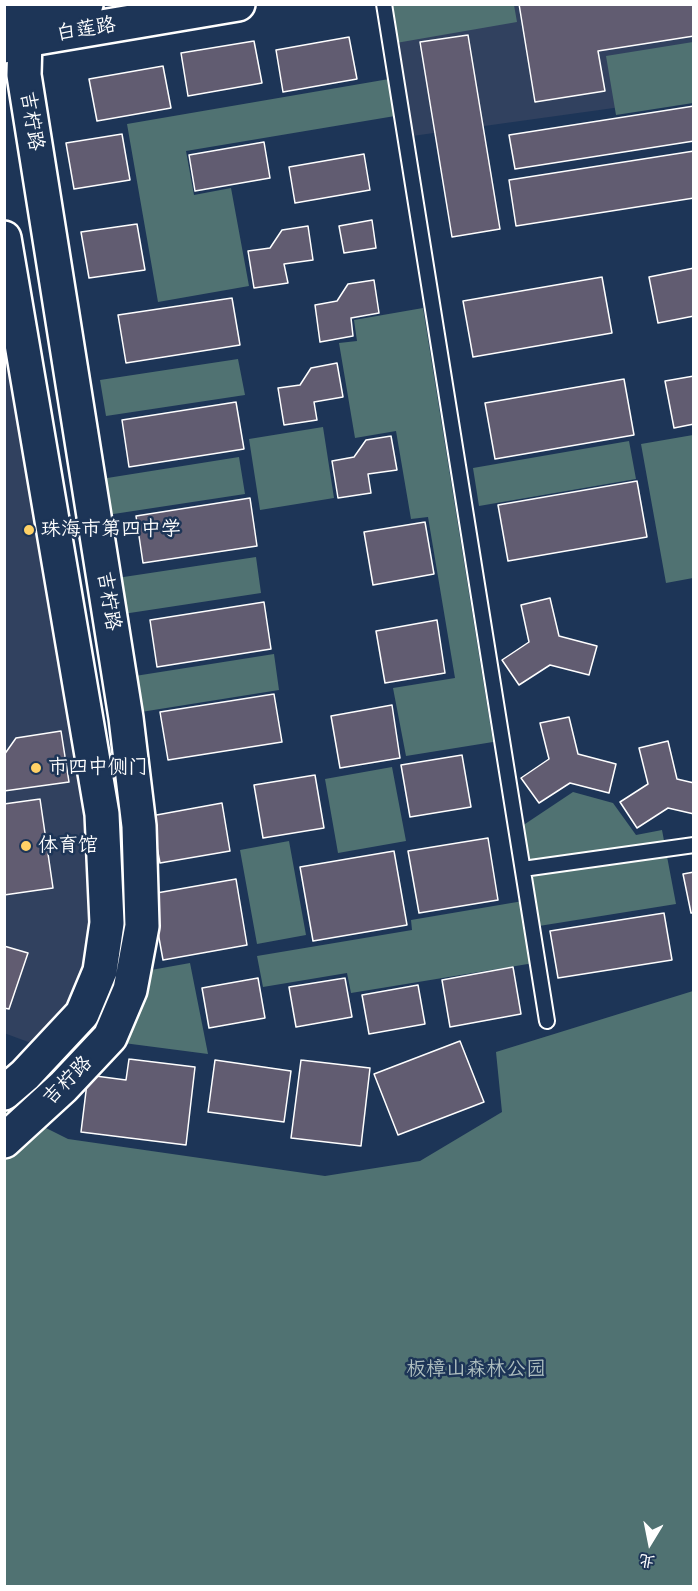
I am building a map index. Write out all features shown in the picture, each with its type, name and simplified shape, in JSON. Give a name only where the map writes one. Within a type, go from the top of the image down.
[{"type":"main road","name":"白莲路","points":[[10,33],[86,4]]},
{"type":"main road","name":"白莲路","points":[[10,33],[238,4]]},
{"type":"main road","name":"吉柠路","points":[[4,1141],[63,1087],[110,1037],[130,990],[142,926],[139,826],[126,718],[24,75],[10,33]]},
{"type":"main road","name":"吉柠路","points":[[4,238],[102,814],[107,923],[100,971],[82,1014],[25,1075],[4,1093]]},
{"type":"lane","points":[[384,4],[547,1021]]},
{"type":"lane","points":[[522,869],[693,845]]},
{"type":"shaded area","points":[[384,5],[693,5],[693,97],[405,137]]},
{"type":"shaded area","name":"珠海市第四中学","points":[[4,246],[102,814],[98,971],[38,1059],[31,1043],[4,1033]]},
{"type":"green space","points":[[391,5],[514,5],[517,22],[396,43]]},
{"type":"green space","points":[[693,42],[693,103],[616,115],[606,56]]},
{"type":"green space","points":[[389,79],[395,116],[186,151],[194,195],[231,188],[249,286],[158,302],[127,124]]},
{"type":"green space","points":[[423,308],[493,742],[406,756],[393,688],[455,678],[428,517],[411,519],[396,431],[355,438],[339,343],[357,341],[354,320]]},
{"type":"green space","points":[[238,359],[245,395],[106,416],[100,380]]},
{"type":"green space","points":[[323,427],[334,498],[260,510],[249,439]]},
{"type":"green space","points":[[693,435],[693,578],[666,583],[641,444]]},
{"type":"green space","points":[[629,441],[636,479],[479,506],[473,468]]},
{"type":"green space","points":[[239,457],[245,494],[107,515],[101,479]]},
{"type":"green space","points":[[256,557],[261,593],[123,614],[117,578]]},
{"type":"green space","points":[[274,654],[279,690],[141,712],[135,676]]},
{"type":"green space","points":[[392,767],[406,841],[338,853],[325,779]]},
{"type":"green space","points":[[573,792],[613,803],[636,835],[662,830],[676,904],[539,926],[522,826]]},
{"type":"green space","points":[[289,841],[306,935],[257,944],[240,850]]},
{"type":"green space","points":[[523,901],[534,963],[351,993],[347,973],[263,987],[257,956],[412,930],[411,920]]},
{"type":"green space","points":[[190,963],[208,1054],[116,1042],[140,972]]},
{"type":"green space","name":"板樟山森林公园","points":[[693,991],[693,1586],[5,1586],[4,1107],[68,1139],[325,1176],[420,1161],[502,1112],[496,1052]]},
{"type":"building","points":[[519,4],[694,4],[694,36],[598,51],[605,91],[535,102]]},
{"type":"building","points":[[468,35],[500,229],[452,237],[420,42]]},
{"type":"building","points":[[349,37],[357,79],[283,92],[276,50]]},
{"type":"building","points":[[254,41],[262,83],[188,96],[181,53]]},
{"type":"building","points":[[163,66],[171,108],[97,121],[89,79]]},
{"type":"building","points":[[694,106],[694,141],[515,169],[509,135]]},
{"type":"building","points":[[122,134],[130,180],[74,189],[66,143]]},
{"type":"building","points":[[264,142],[270,178],[195,191],[189,155]]},
{"type":"building","points":[[694,151],[694,198],[516,226],[509,180]]},
{"type":"building","points":[[364,154],[370,190],[295,203],[289,167]]},
{"type":"building","points":[[372,220],[376,248],[344,253],[339,226]]},
{"type":"building","points":[[137,224],[145,270],[89,278],[81,232]]},
{"type":"building","points":[[308,226],[313,260],[284,264],[288,283],[254,288],[248,251],[270,248],[282,230]]},
{"type":"building","points":[[694,268],[694,316],[658,323],[649,277]]},
{"type":"building","points":[[602,277],[612,333],[473,357],[463,301]]},
{"type":"building","points":[[374,280],[379,313],[351,318],[353,336],[320,342],[315,305],[337,301],[348,284]]},
{"type":"building","points":[[232,298],[240,345],[126,363],[118,315]]},
{"type":"building","points":[[337,363],[343,397],[314,402],[317,420],[284,425],[278,388],[300,385],[311,368]]},
{"type":"building","points":[[694,376],[694,424],[674,428],[665,381]]},
{"type":"building","points":[[624,379],[634,435],[495,459],[485,403]]},
{"type":"building","points":[[236,402],[244,449],[129,467],[122,420]]},
{"type":"building","points":[[391,436],[397,470],[368,474],[371,493],[338,498],[332,461],[354,457],[366,440]]},
{"type":"building","points":[[637,481],[647,537],[508,561],[498,505]]},
{"type":"building","points":[[250,498],[257,546],[143,563],[136,516]]},
{"type":"building","points":[[425,522],[434,574],[373,585],[364,532]]},
{"type":"building","points":[[550,598],[559,636],[597,646],[589,675],[550,665],[519,685],[502,660],[529,642],[521,605]]},
{"type":"building","points":[[264,602],[271,649],[157,667],[150,620]]},
{"type":"building","points":[[437,620],[445,673],[385,683],[376,631]]},
{"type":"building","points":[[274,694],[282,742],[168,760],[160,712]]},
{"type":"building","points":[[392,705],[400,758],[340,768],[331,716]]},
{"type":"building","points":[[569,717],[578,754],[616,764],[609,793],[570,783],[539,803],[521,778],[549,759],[540,723]]},
{"type":"building","name":"市四中侧门","points":[[61,731],[69,782],[4,791],[4,755],[16,738]]},
{"type":"building","points":[[668,741],[677,779],[694,783],[694,814],[668,808],[637,828],[620,802],[648,784],[639,748]]},
{"type":"building","points":[[462,755],[471,807],[410,817],[401,765]]},
{"type":"building","points":[[315,775],[324,828],[263,838],[254,785]]},
{"type":"building","name":"体育馆","points":[[40,799],[53,888],[4,895],[4,804]]},
{"type":"building","points":[[222,803],[230,851],[160,863],[151,816]]},
{"type":"building","points":[[488,838],[498,900],[419,913],[408,851]]},
{"type":"building","points":[[394,851],[407,925],[313,941],[300,867]]},
{"type":"building","points":[[694,872],[694,913],[691,913],[683,874]]},
{"type":"building","points":[[236,879],[247,945],[163,960],[151,894]]},
{"type":"building","points":[[664,913],[672,960],[558,978],[550,931]]},
{"type":"building","points":[[4,946],[28,953],[9,1009],[4,1008]]},
{"type":"building","points":[[513,967],[521,1014],[450,1027],[442,980]]},
{"type":"building","points":[[258,978],[265,1018],[209,1028],[202,988]]},
{"type":"building","points":[[345,978],[352,1017],[296,1027],[289,987]]},
{"type":"building","points":[[418,985],[425,1024],[369,1034],[362,995]]},
{"type":"building","points":[[460,1041],[484,1102],[398,1135],[374,1074]]},
{"type":"building","points":[[129,1059],[195,1067],[186,1145],[81,1132],[88,1075],[126,1080]]},
{"type":"building","points":[[215,1060],[291,1071],[284,1122],[208,1112]]},
{"type":"building","points":[[301,1060],[370,1068],[361,1146],[291,1138]]},
{"type":"place","name":"珠海市第四中学","points":[[29,530]]},
{"type":"place","name":"市四中侧门","points":[[36,768]]},
{"type":"place","name":"体育馆","points":[[26,846]]}]
